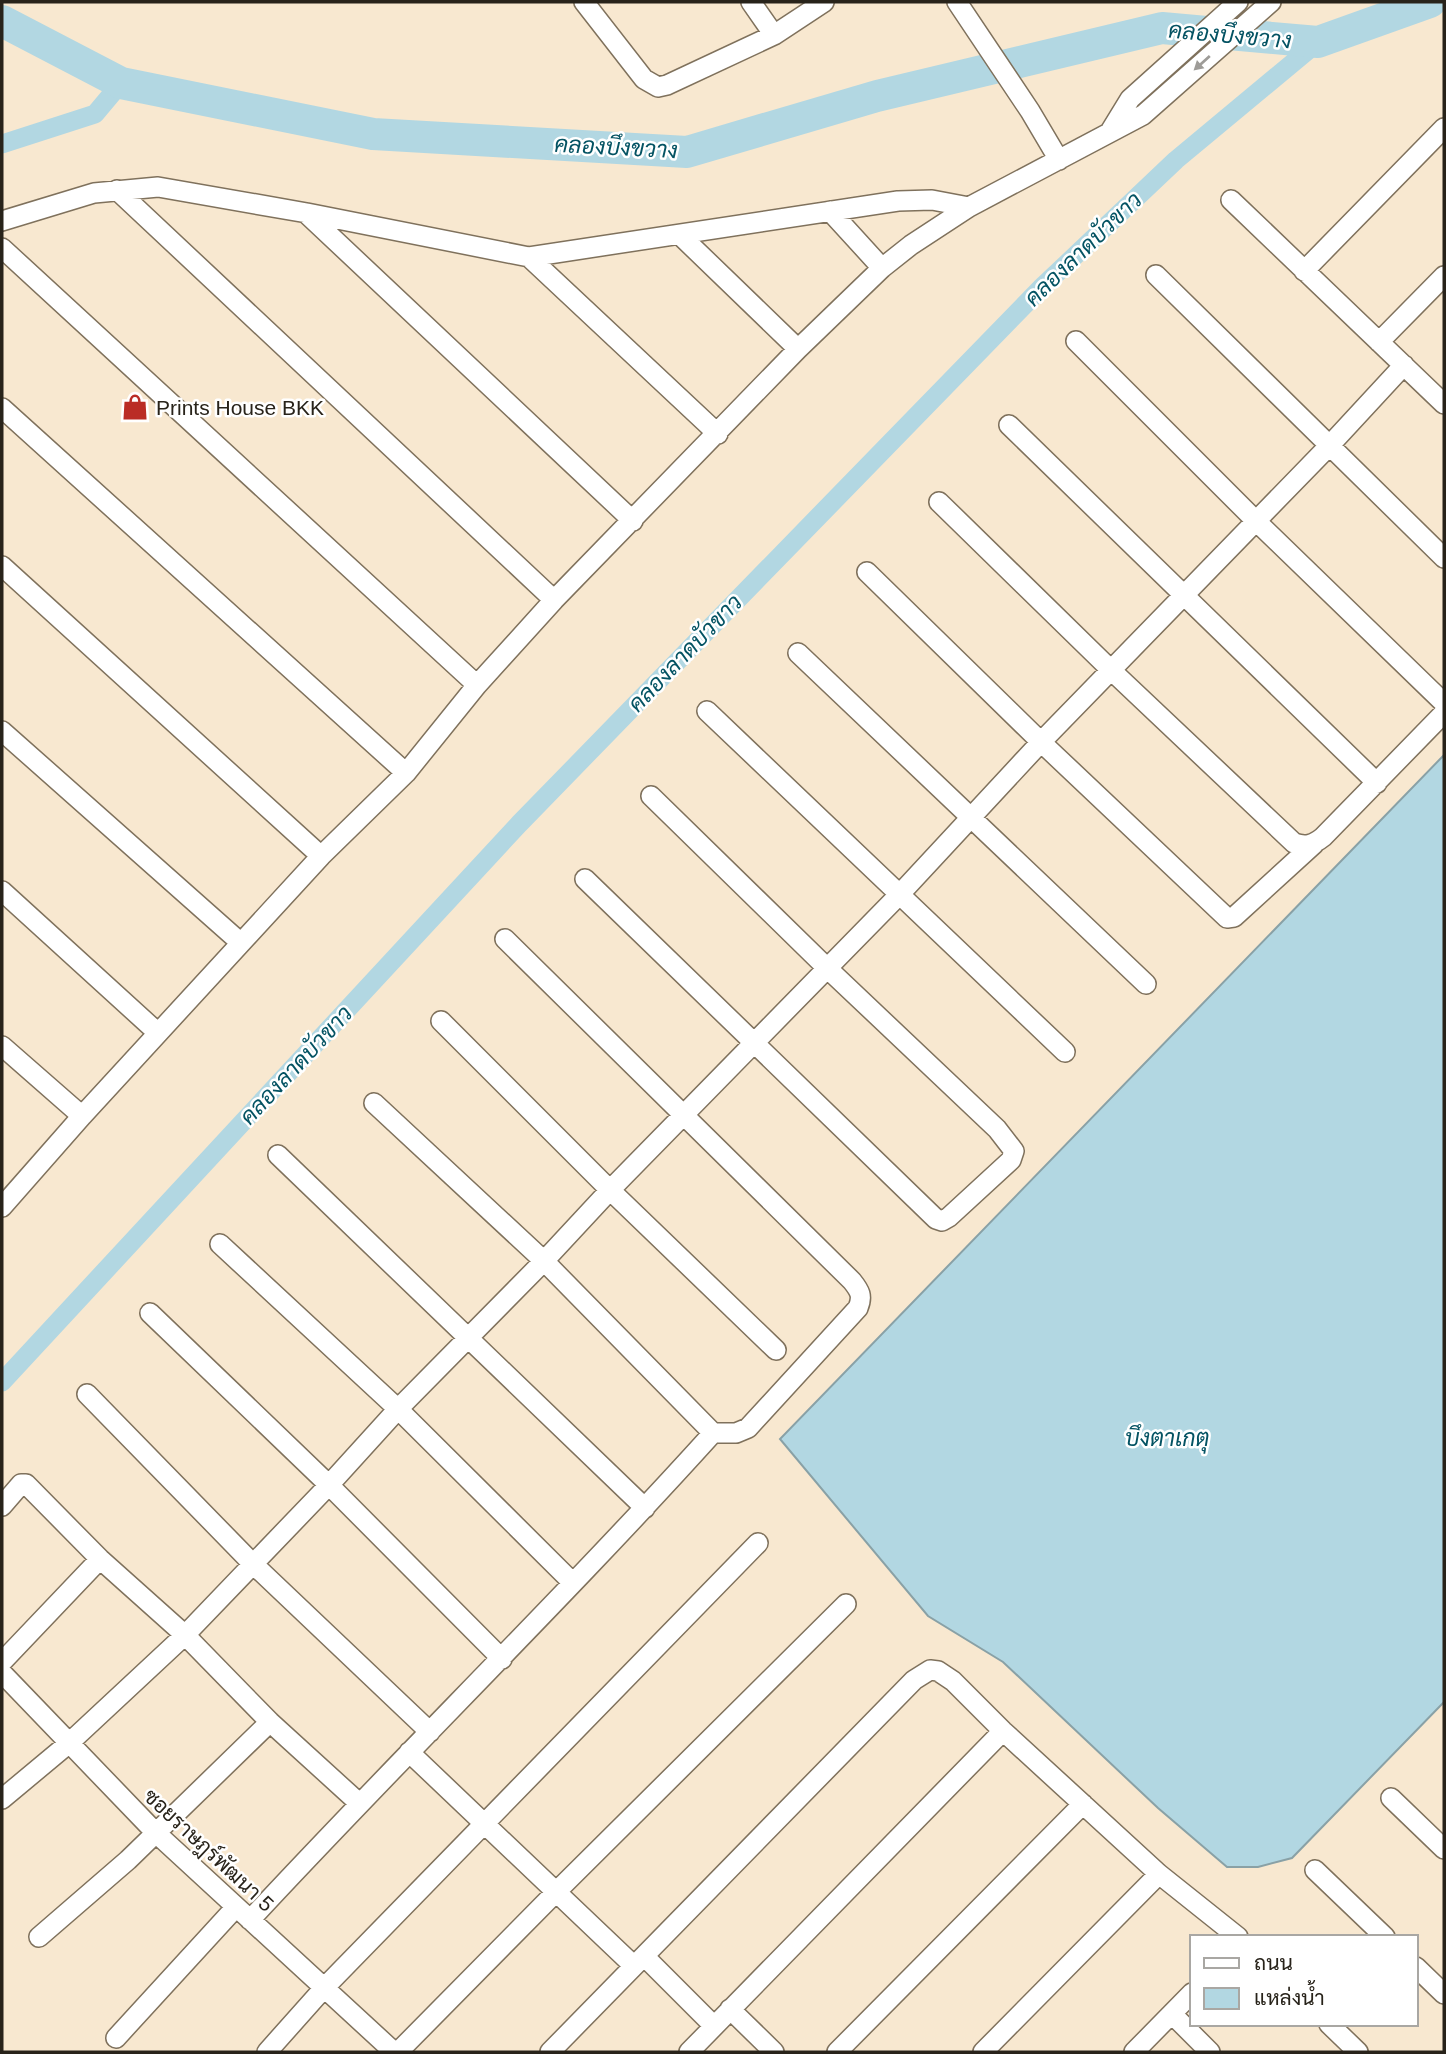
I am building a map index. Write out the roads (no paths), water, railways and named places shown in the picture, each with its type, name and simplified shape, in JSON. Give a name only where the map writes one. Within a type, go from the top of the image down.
[{"type":"street","points":[[584,2],[644,79],[658,87],[775,35],[824,2]]},
{"type":"street","points":[[751,2],[775,35]]},
{"type":"street","points":[[957,2],[1030,111],[1059,160]]},
{"type":"street","points":[[1110,131],[1130,99],[1238,2]]},
{"type":"street","points":[[2,1207],[321,856],[406,773],[477,685],[554,600],[798,349],[882,268],[911,245],[969,207],[1143,115],[1271,2]]},
{"type":"street","points":[[1304,271],[1444,128]]},
{"type":"street","points":[[2,221],[94,193],[158,187],[530,257],[898,201],[932,200],[969,207]]},
{"type":"street","points":[[117,190],[554,600]]},
{"type":"street","points":[[1231,200],[1444,404]]},
{"type":"street","points":[[830,211],[882,268]]},
{"type":"street","points":[[307,213],[633,521]]},
{"type":"street","points":[[680,235],[798,349]]},
{"type":"street","points":[[2,248],[477,685]]},
{"type":"street","points":[[530,257],[718,434]]},
{"type":"street","points":[[1156,275],[1444,558]]},
{"type":"street","points":[[1379,342],[1444,276]]},
{"type":"street","points":[[1076,341],[1444,703]]},
{"type":"street","points":[[2,1800],[68,1744],[185,1635],[610,1189],[900,895],[1041,742],[1330,445],[1404,365]]},
{"type":"street","points":[[2,408],[406,773]]},
{"type":"street","points":[[1009,425],[1377,783]]},
{"type":"street","points":[[939,502],[1294,843],[1303,846],[1314,844]]},
{"type":"street","points":[[2,566],[321,856]]},
{"type":"street","points":[[867,572],[1227,918],[1234,917],[1314,844],[1444,713]]},
{"type":"street","points":[[798,653],[1146,984]]},
{"type":"street","points":[[707,710],[1065,1052]]},
{"type":"street","points":[[2,731],[241,943]]},
{"type":"street","points":[[585,879],[936,1219],[942,1221],[948,1217],[1011,1160],[1014,1152],[997,1129],[651,796]]},
{"type":"street","points":[[2,891],[158,1033]]},
{"type":"street","points":[[374,1102],[544,1261],[713,1433],[736,1433],[748,1427],[858,1308],[862,1299],[852,1281],[505,939]]},
{"type":"street","points":[[441,1021],[776,1350]]},
{"type":"street","points":[[2,1046],[82,1116]]},
{"type":"street","points":[[278,1155],[645,1508]]},
{"type":"street","points":[[220,1244],[398,1409],[573,1583]]},
{"type":"street","points":[[150,1313],[329,1485],[502,1659]]},
{"type":"street","points":[[87,1394],[252,1563],[430,1732]]},
{"type":"street","points":[[116,2038],[430,1732],[645,1508],[713,1433]]},
{"type":"street","points":[[2,1506],[21,1484],[26,1484],[100,1559],[185,1635],[270,1722],[359,1803]]},
{"type":"street","points":[[267,2052],[324,1987],[758,1543]]},
{"type":"street","points":[[2,1662],[100,1559]]},
{"type":"street","points":[[396,2052],[846,1604]]},
{"type":"street","points":[[550,2052],[922,1674],[930,1670],[938,1671],[953,1681],[1003,1731],[1159,1874],[1235,1935]]},
{"type":"street","name":"ซอยราษฎร์พัฒนา 5","points":[[2,1673],[156,1833],[396,2052]]},
{"type":"street","points":[[39,1937],[156,1833],[270,1722]]},
{"type":"street","points":[[689,2052],[1003,1731]]},
{"type":"street","points":[[409,1752],[555,1893],[714,2026]]},
{"type":"street","points":[[1391,1798],[1444,1849]]},
{"type":"street","points":[[837,2052],[1083,1804]]},
{"type":"street","points":[[1315,1870],[1383,1935]]},
{"type":"street","points":[[983,2052],[1159,1874]]},
{"type":"street","points":[[1418,1969],[1444,1994]]},
{"type":"street","points":[[1134,2052],[1190,1995]]},
{"type":"street","points":[[730,2010],[774,2052]]},
{"type":"street","points":[[1172,2014],[1210,2052]]},
{"type":"street","points":[[1331,2026],[1358,2052]]},
{"type":"water","name":"บึงตาเกตุ","points":[[1444,755],[1444,1702],[1292,1858],[1258,1867],[1227,1867],[1158,1808],[1003,1662],[928,1616],[780,1439]]},
{"type":"waterway","name":"คลองบึงขวาง","points":[[2,21],[121,83],[373,134],[687,152],[877,96],[1162,28],[1318,42],[1430,2]]},
{"type":"waterway","name":"คลองลาดบัวขาว","points":[[2,1382],[519,824],[1042,287],[1176,160],[1318,42]]},
{"type":"waterway","points":[[2,144],[95,114],[121,83]]},
{"type":"place","name":"Prints House BKK","points":[[135,407]]}]
